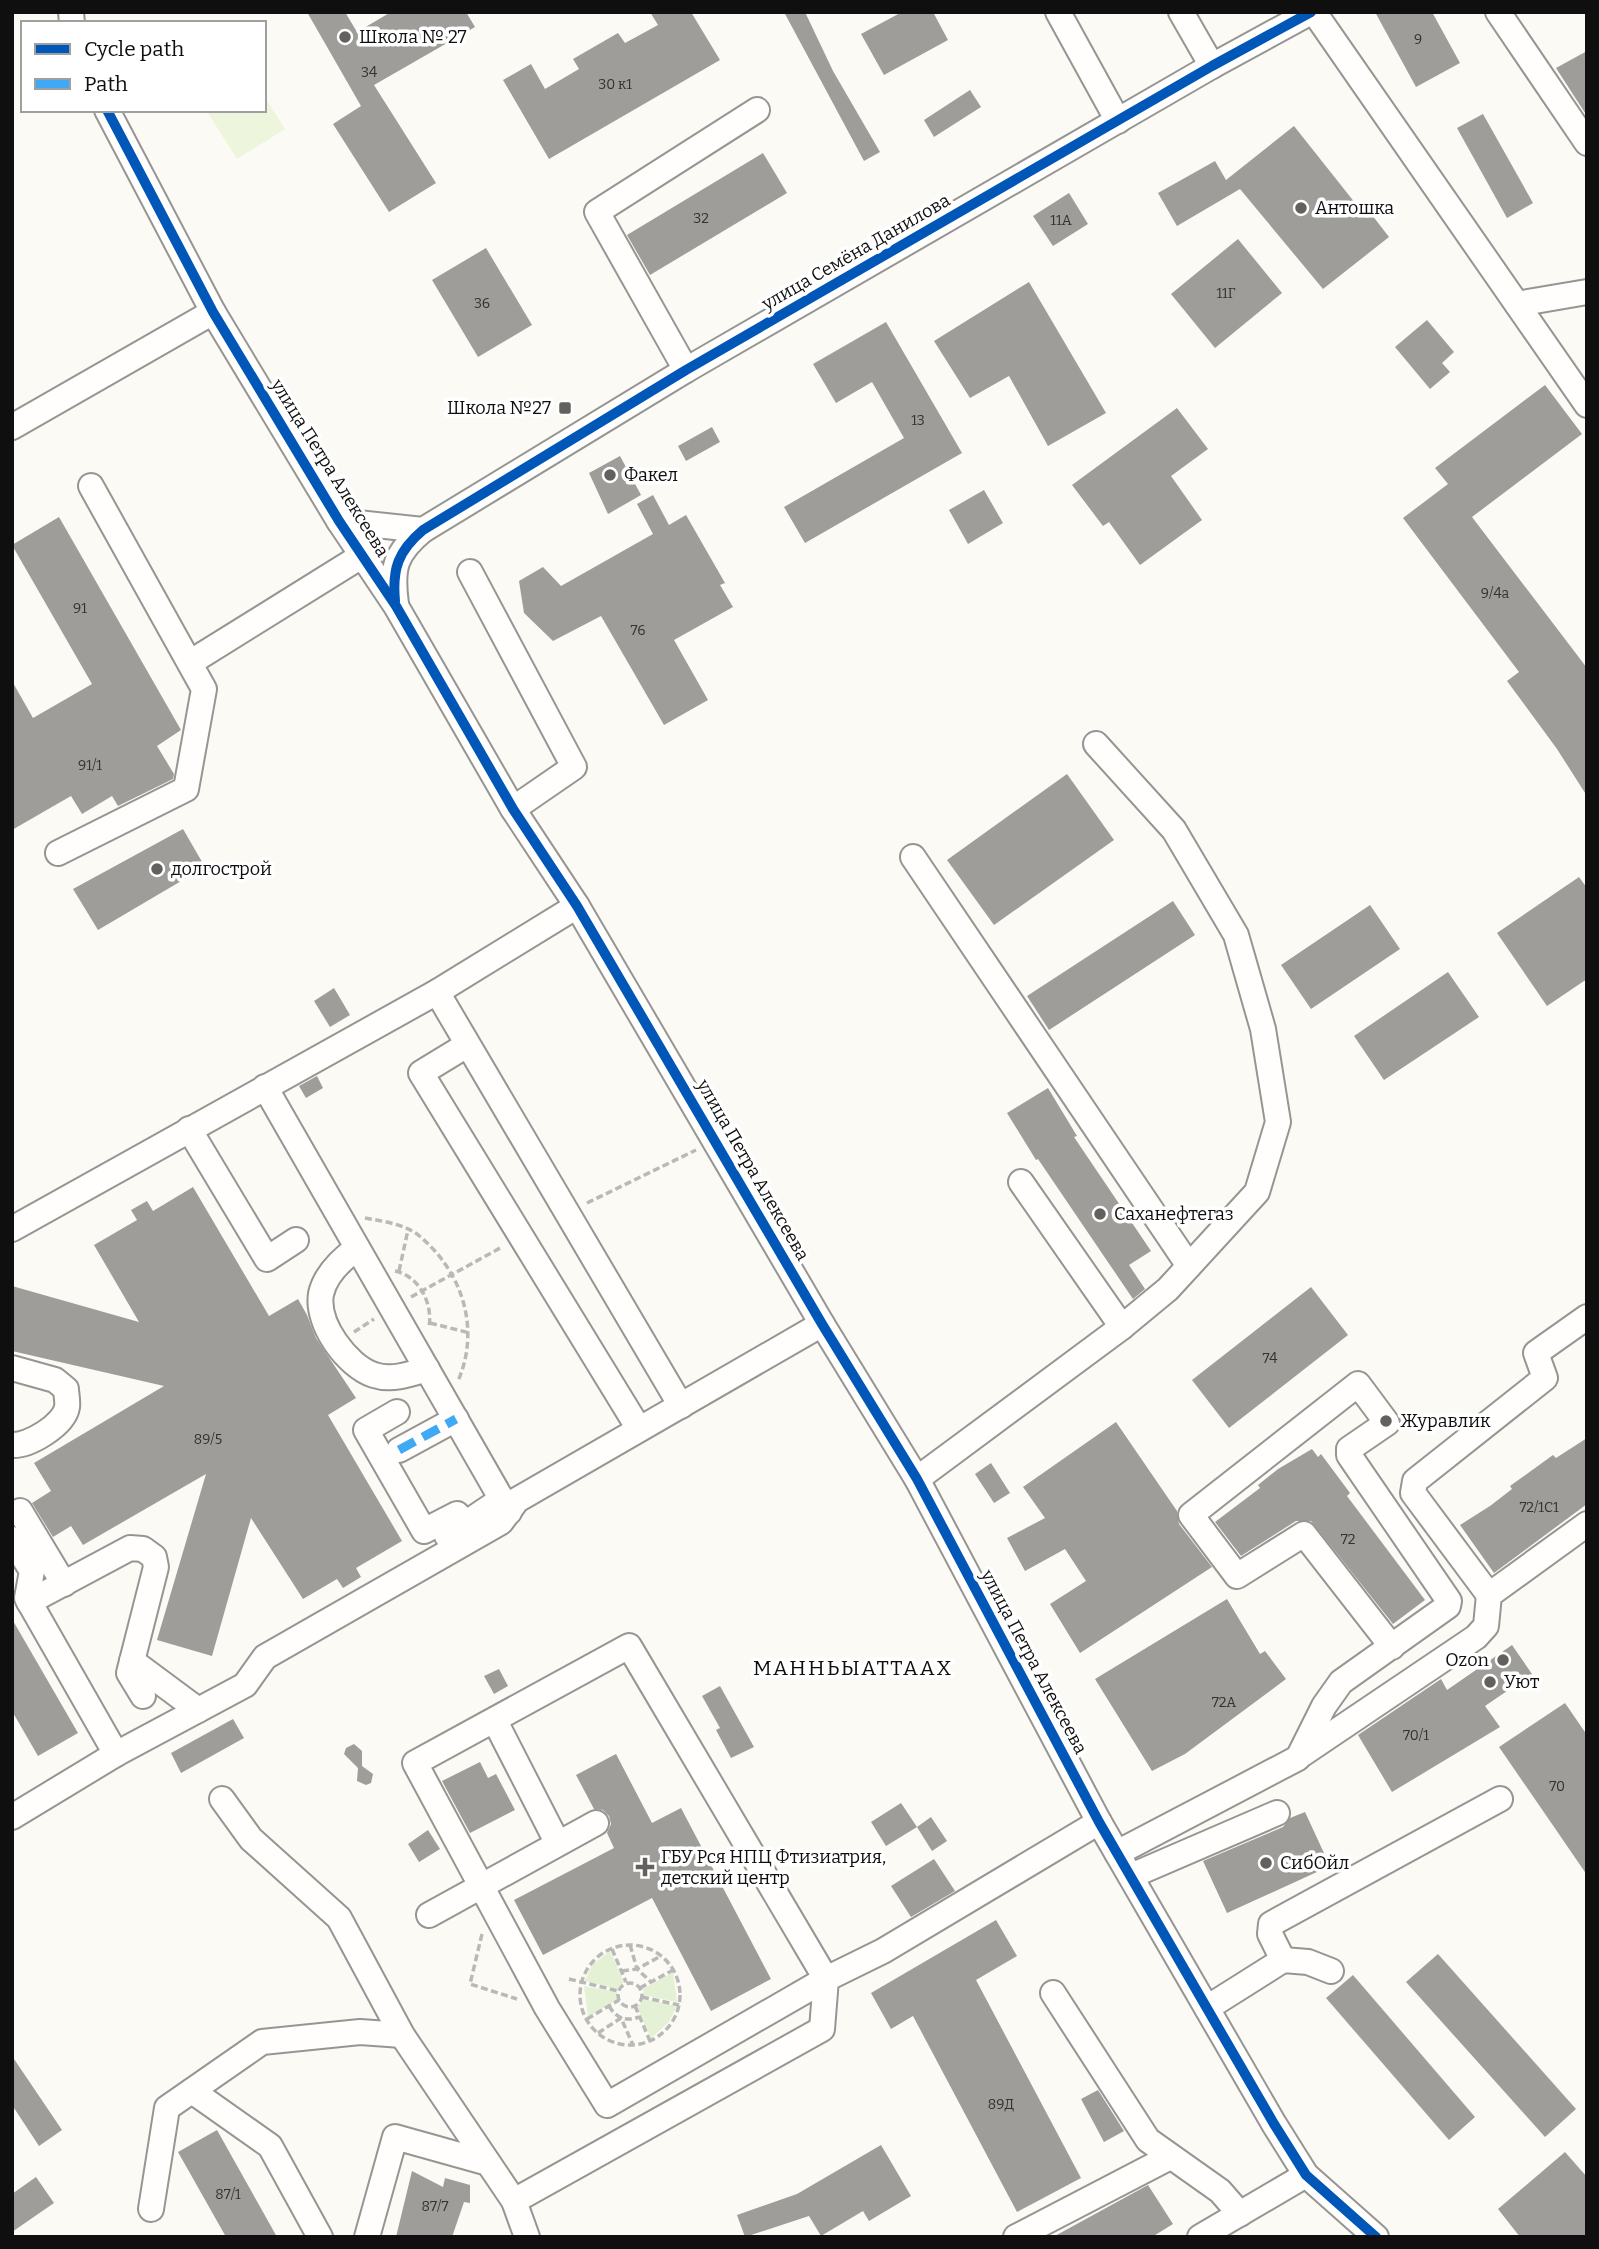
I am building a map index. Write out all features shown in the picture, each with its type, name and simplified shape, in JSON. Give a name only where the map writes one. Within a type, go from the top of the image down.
[{"type":"street","points":[[1058,12],[1118,121]]},
{"type":"street","points":[[1181,12],[1212,66]]},
{"type":"street","points":[[1312,12],[1587,405]]},
{"type":"street","name":"улица Семёна Данилова","points":[[396,606],[393,579],[396,563],[406,545],[423,530],[686,370],[1212,66],[1312,12]]},
{"type":"street","points":[[1498,12],[1587,143]]},
{"type":"street","points":[[686,370],[597,212],[757,110]]},
{"type":"street","name":"улица Петра Алексеева","points":[[108,112],[213,312],[339,521],[396,606],[513,809],[578,906],[822,1324],[917,1479],[1099,1822],[1306,2175],[1376,2237]]},
{"type":"street","points":[[1517,304],[1587,292]]},
{"type":"street","points":[[12,428],[213,312]]},
{"type":"street","points":[[58,853],[186,789],[204,689],[91,486]]},
{"type":"street","points":[[339,521],[423,530]]},
{"type":"street","points":[[191,662],[363,555]]},
{"type":"street","points":[[470,572],[574,767],[513,809]]},
{"type":"street","points":[[917,1479],[1122,1327],[1168,1289],[1256,1192],[1278,1122],[1263,1029],[1236,935],[1174,830],[1096,744]]},
{"type":"street","points":[[913,857],[1189,1266]]},
{"type":"street","points":[[12,1229],[437,992],[578,906]]},
{"type":"street","points":[[437,992],[681,1406]]},
{"type":"street","points":[[467,1045],[422,1073],[639,1429]]},
{"type":"street","points":[[12,1817],[116,1754],[245,1685],[265,1657],[501,1522],[505,1505],[265,1087]]},
{"type":"street","points":[[189,1129],[267,1259],[296,1240]]},
{"type":"street","points":[[1021,1182],[1122,1327]]},
{"type":"street","points":[[357,1248],[332,1271],[321,1294],[323,1317],[341,1349],[356,1365],[376,1376],[403,1377],[427,1369]]},
{"type":"street","points":[[1117,1853],[1298,1758],[1476,1637],[1486,1626],[1489,1595],[1413,1493],[1415,1481],[1545,1378],[1536,1353],[1587,1317]]},
{"type":"street","points":[[278,1649],[279,1632],[465,1524],[517,1500],[822,1324]]},
{"type":"street","points":[[12,1368],[54,1380],[66,1389],[67,1409],[57,1424],[22,1446],[12,1445]]},
{"type":"street","points":[[1298,1758],[1324,1706],[1341,1682],[1392,1647],[1450,1604],[1349,1455],[1349,1449],[1387,1423],[1358,1384],[1191,1515],[1237,1576],[1304,1534],[1392,1647]]},
{"type":"street","points":[[397,1412],[366,1430],[424,1531],[457,1514],[465,1524]]},
{"type":"street","points":[[399,1450],[456,1419]]},
{"type":"street","points":[[20,1511],[64,1584]]},
{"type":"street","points":[[1489,1595],[1587,1524]]},
{"type":"street","points":[[12,1539],[32,1571],[27,1598],[116,1754]]},
{"type":"street","points":[[29,1602],[130,1548],[143,1549],[154,1557],[156,1567],[129,1673],[143,1696]]},
{"type":"street","points":[[514,2201],[822,2029],[826,1979],[629,1646],[415,1763],[547,2008],[607,2105],[826,1979],[883,1951],[1099,1822]]},
{"type":"street","points":[[132,1661],[198,1710]]},
{"type":"street","points":[[495,1721],[557,1842]]},
{"type":"street","points":[[222,1799],[251,1839],[339,1918],[402,2035],[514,2201],[527,2237]]},
{"type":"street","points":[[1283,1960],[1270,1934],[1271,1924],[1500,1799]]},
{"type":"street","points":[[1131,1876],[1277,1813]]},
{"type":"street","points":[[429,1915],[485,1894],[557,1842],[596,1823]]},
{"type":"street","points":[[1207,2008],[1283,1960],[1308,1962],[1331,1972]]},
{"type":"street","points":[[1053,1993],[1148,2140],[1220,2191],[1240,2214]]},
{"type":"street","points":[[150,2209],[167,2108],[262,2042],[360,2032],[402,2035]]},
{"type":"street","points":[[192,2091],[270,2146],[320,2237]]},
{"type":"street","points":[[367,2237],[395,2137],[488,2163]]},
{"type":"street","points":[[1016,2237],[1170,2157]]},
{"type":"street","points":[[1200,2237],[1306,2175]]},
{"type":"path","points":[[341,1221],[361,1217],[415,1233],[438,1255],[465,1298],[470,1333],[466,1364],[456,1386],[443,1398]]},
{"type":"path","points":[[399,1271],[408,1230]]},
{"type":"path","points":[[385,1270],[399,1271],[414,1280],[429,1305],[430,1323],[427,1331]]},
{"type":"path","points":[[430,1323],[470,1333]]},
{"type":"path","points":[[485,1894],[470,1984],[547,2008]]},
{"type":"path","points":[[630,1945],[637,1969],[650,1982]]},
{"type":"path","points":[[630,1945],[653,1950],[673,1970],[681,1991],[679,2005],[672,2023],[650,2041],[633,2045],[616,2043],[598,2033],[587,2019],[580,1995],[582,1982],[590,1964],[612,1949],[630,1945]]},
{"type":"path","points":[[612,1949],[626,1983]]},
{"type":"path","points":[[622,1971],[637,1969],[661,1956]]},
{"type":"path","points":[[640,1988],[673,1970]]},
{"type":"path","points":[[569,1979],[618,1992]]},
{"type":"path","points":[[635,2006],[626,2006],[619,2000],[618,1992],[626,1983],[632,1982],[640,1988],[642,1997]]},
{"type":"path","points":[[642,1997],[679,2005]]},
{"type":"path","points":[[635,2006],[642,1997]]},
{"type":"path","points":[[587,2019],[619,2000]]},
{"type":"path","points":[[610,2006],[614,2014],[621,2018],[630,2020],[639,2017]]},
{"type":"path","points":[[635,2006],[650,2041]]},
{"type":"path","points":[[598,2033],[621,2018]]},
{"type":"path","points":[[621,2018],[633,2045]]},
{"type":"green space","points":[[266,99],[285,129],[237,159],[207,112],[266,112]]},
{"type":"green space","points":[[610,1951],[624,1982],[617,1989],[585,1981],[592,1965]]},
{"type":"green space","points":[[673,1972],[677,2002],[644,1995],[643,1989]]},
{"type":"green space","points":[[584,1986],[617,1992],[617,2000],[588,2017]]},
{"type":"green space","points":[[644,1999],[677,2006],[669,2022],[651,2038],[637,2007]]},
{"type":"building","points":[[307,12],[345,12],[357,32],[391,12],[466,12],[475,27],[374,85],[436,183],[389,212],[333,124],[361,106]]},
{"type":"building","points":[[650,12],[691,12],[720,60],[549,159],[503,80],[531,64],[545,89],[579,69],[573,59],[618,33],[625,43],[658,25]]},
{"type":"building","points":[[784,12],[805,12],[833,71],[880,152],[864,161]]},
{"type":"building","points":[[902,12],[933,12],[948,40],[884,75],[861,34]]},
{"type":"building","points":[[1375,12],[1432,12],[1460,63],[1416,87]]},
{"type":"building","points":[[1587,51],[1587,116],[1556,68]]},
{"type":"building","points":[[970,90],[981,107],[934,137],[924,120]]},
{"type":"building","points":[[1483,114],[1533,203],[1507,218],[1457,128]]},
{"type":"building","name":"Антошка","points":[[1294,126],[1367,218],[1372,215],[1389,237],[1323,289],[1240,189],[1177,226],[1158,193],[1215,161],[1226,180]]},
{"type":"building","points":[[763,153],[787,193],[650,275],[627,235]]},
{"type":"building","points":[[1069,193],[1088,224],[1053,246],[1033,216]]},
{"type":"building","points":[[1238,239],[1282,293],[1215,348],[1171,294]]},
{"type":"building","points":[[486,248],[532,325],[478,357],[432,280]]},
{"type":"building","points":[[1029,282],[1106,413],[1048,446],[1009,376],[970,398],[934,341]]},
{"type":"building","points":[[1427,320],[1454,352],[1442,363],[1450,372],[1430,389],[1395,347]]},
{"type":"building","points":[[886,322],[962,453],[805,543],[784,507],[904,438],[872,382],[836,403],[813,364]]},
{"type":"building","points":[[1545,385],[1582,434],[1472,517],[1587,668],[1587,796],[1557,749],[1507,681],[1519,672],[1403,518],[1448,484],[1435,468]]},
{"type":"building","points":[[1177,408],[1208,449],[1171,476],[1202,520],[1140,565],[1109,522],[1103,526],[1072,485]]},
{"type":"building","points":[[712,427],[720,442],[686,461],[678,446]]},
{"type":"building","points":[[620,456],[641,495],[608,514],[589,473]]},
{"type":"building","points":[[984,490],[1003,523],[968,544],[949,510]]},
{"type":"building","points":[[653,495],[669,525],[686,515],[725,583],[720,585],[733,607],[674,640],[708,700],[664,725],[601,616],[553,641],[524,613],[519,581],[543,567],[561,586],[653,534],[637,504]]},
{"type":"building","points":[[59,517],[181,730],[157,746],[174,774],[173,779],[118,806],[112,796],[82,814],[71,796],[12,830],[12,681],[33,718],[92,684],[12,545]]},
{"type":"building","points":[[1067,774],[1114,840],[994,925],[947,860]]},
{"type":"building","name":"долгострой","points":[[183,829],[205,867],[98,930],[73,889]]},
{"type":"building","points":[[1579,877],[1587,888],[1587,979],[1547,1006],[1497,933]]},
{"type":"building","points":[[1173,901],[1195,935],[1049,1030],[1027,996]]},
{"type":"building","points":[[1370,905],[1400,949],[1311,1009],[1281,965]]},
{"type":"building","points":[[1448,972],[1479,1017],[1384,1080],[1354,1036]]},
{"type":"building","points":[[334,988],[350,1015],[330,1027],[314,1001]]},
{"type":"building","points":[[317,1076],[323,1088],[306,1098],[299,1086]]},
{"type":"building","points":[[1048,1088],[1077,1136],[1074,1137],[1151,1251],[1129,1265],[1145,1289],[1133,1299],[1038,1159],[1036,1160],[1007,1113]]},
{"type":"building","points":[[193,1187],[269,1316],[298,1299],[316,1338],[356,1398],[328,1415],[402,1541],[356,1568],[361,1577],[343,1588],[337,1579],[303,1599],[251,1518],[212,1656],[157,1640],[206,1474],[83,1545],[71,1526],[53,1537],[32,1503],[51,1491],[34,1463],[164,1386],[12,1351],[12,1286],[139,1322],[94,1245],[137,1220],[131,1210],[147,1201],[153,1211]]},
{"type":"building","points":[[1311,1287],[1348,1335],[1229,1428],[1192,1380]]},
{"type":"building","points":[[1116,1422],[1177,1511],[1179,1524],[1212,1567],[1080,1653],[1050,1604],[1086,1581],[1065,1549],[1025,1571],[1007,1538],[1045,1518],[1023,1487]]},
{"type":"building","points":[[1587,1438],[1587,1504],[1494,1573],[1460,1525],[1490,1506],[1512,1489],[1510,1486],[1553,1455],[1556,1458]]},
{"type":"building","points":[[1312,1449],[1318,1457],[1321,1454],[1350,1493],[1347,1496],[1425,1600],[1393,1624],[1311,1521],[1296,1521],[1241,1556],[1215,1522],[1260,1488],[1258,1485],[1278,1469]]},
{"type":"building","points":[[991,1463],[1010,1493],[994,1503],[975,1474]]},
{"type":"building","points":[[1227,1599],[1260,1654],[1265,1651],[1286,1679],[1185,1754],[1152,1771],[1095,1679]]},
{"type":"building","points":[[12,1619],[78,1733],[38,1756],[12,1711]]},
{"type":"building","points":[[1512,1645],[1532,1674],[1485,1706],[1500,1727],[1392,1792],[1358,1735],[1441,1679],[1447,1690]]},
{"type":"building","points":[[499,1669],[508,1686],[494,1694],[484,1676]]},
{"type":"building","points":[[720,1686],[754,1747],[731,1758],[716,1730],[720,1728],[702,1696]]},
{"type":"building","points":[[1565,1703],[1587,1735],[1587,1875],[1499,1747]]},
{"type":"building","points":[[233,1719],[244,1738],[181,1773],[171,1753]]},
{"type":"building","points":[[354,1744],[362,1751],[362,1766],[373,1774],[371,1783],[366,1785],[357,1781],[358,1768],[344,1754],[346,1748]]},
{"type":"building","name":"ГБУ Рся НПЦ Фтизиатрия, детский центр","points":[[616,1754],[652,1823],[681,1808],[771,1979],[711,2011],[652,1898],[543,1955],[514,1900],[614,1848],[607,1833],[611,1824],[609,1816],[603,1810],[594,1809],[576,1775]]},
{"type":"building","points":[[480,1762],[488,1778],[496,1774],[515,1810],[470,1833],[442,1781]]},
{"type":"building","points":[[901,1803],[917,1827],[886,1846],[871,1822]]},
{"type":"building","name":"СибОйл","points":[[1305,1812],[1330,1866],[1227,1913],[1203,1861],[1283,1827],[1290,1818]]},
{"type":"building","points":[[931,1817],[947,1841],[932,1851],[917,1827]]},
{"type":"building","points":[[428,1830],[440,1849],[419,1862],[408,1844]]},
{"type":"building","points":[[934,1859],[955,1891],[911,1917],[891,1886]]},
{"type":"building","points":[[996,1920],[1017,1956],[976,1980],[1081,2178],[1017,2212],[913,2016],[891,2029],[871,1993]]},
{"type":"building","points":[[1438,1954],[1576,2109],[1545,2137],[1406,1982]]},
{"type":"building","points":[[1353,1975],[1475,2117],[1449,2140],[1326,1998]]},
{"type":"building","points":[[12,2056],[62,2130],[39,2146],[12,2105]]},
{"type":"building","points":[[1098,2090],[1124,2131],[1104,2142],[1081,2099]]},
{"type":"building","points":[[217,2130],[277,2237],[226,2237],[178,2152]]},
{"type":"building","points":[[881,2145],[911,2196],[869,2221],[863,2211],[821,2236],[809,2216],[745,2237],[737,2215],[797,2194]]},
{"type":"building","points":[[1565,2152],[1587,2177],[1587,2237],[1520,2237],[1498,2209]]},
{"type":"building","points":[[412,2171],[443,2187],[445,2178],[470,2185],[470,2203],[464,2202],[452,2237],[396,2237]]},
{"type":"building","points":[[36,2177],[54,2203],[12,2232],[12,2194]]},
{"type":"building","points":[[1148,2185],[1173,2224],[1152,2237],[1053,2237]]},
{"type":"marked path","points":[[399,1450],[456,1419]]},
{"type":"cycle path","points":[[395,601],[398,561],[408,545],[423,530],[686,370],[1212,66],[1311,12]]},
{"type":"cycle path","points":[[108,112],[213,312],[339,521],[396,606],[513,809],[577,906],[822,1324],[917,1479],[1099,1822],[1274,2124],[1306,2175],[1376,2237]]},
{"type":"place","name":"Школа № 27","points":[[345,37]]},
{"type":"place","name":"Антошка","points":[[1301,208]]},
{"type":"place","name":"Школа №27","points":[[565,408]]},
{"type":"place","name":"Факел","points":[[610,475]]},
{"type":"place","name":"долгострой","points":[[157,869]]},
{"type":"place","name":"Саханефтегаз","points":[[1100,1214]]},
{"type":"place","name":"Журавлик","points":[[1386,1421]]},
{"type":"place","name":"Ozon","points":[[1503,1660]]},
{"type":"place","name":"Уют","points":[[1490,1682]]},
{"type":"place","name":"СибОйл","points":[[1266,1863]]},
{"type":"place","name":"ГБУ Рся НПЦ Фтизиатрия, детский центр","points":[[645,1867]]},
{"type":"district","name":"МАННЬЫАТТААХ","points":[[853,1668]]}]
